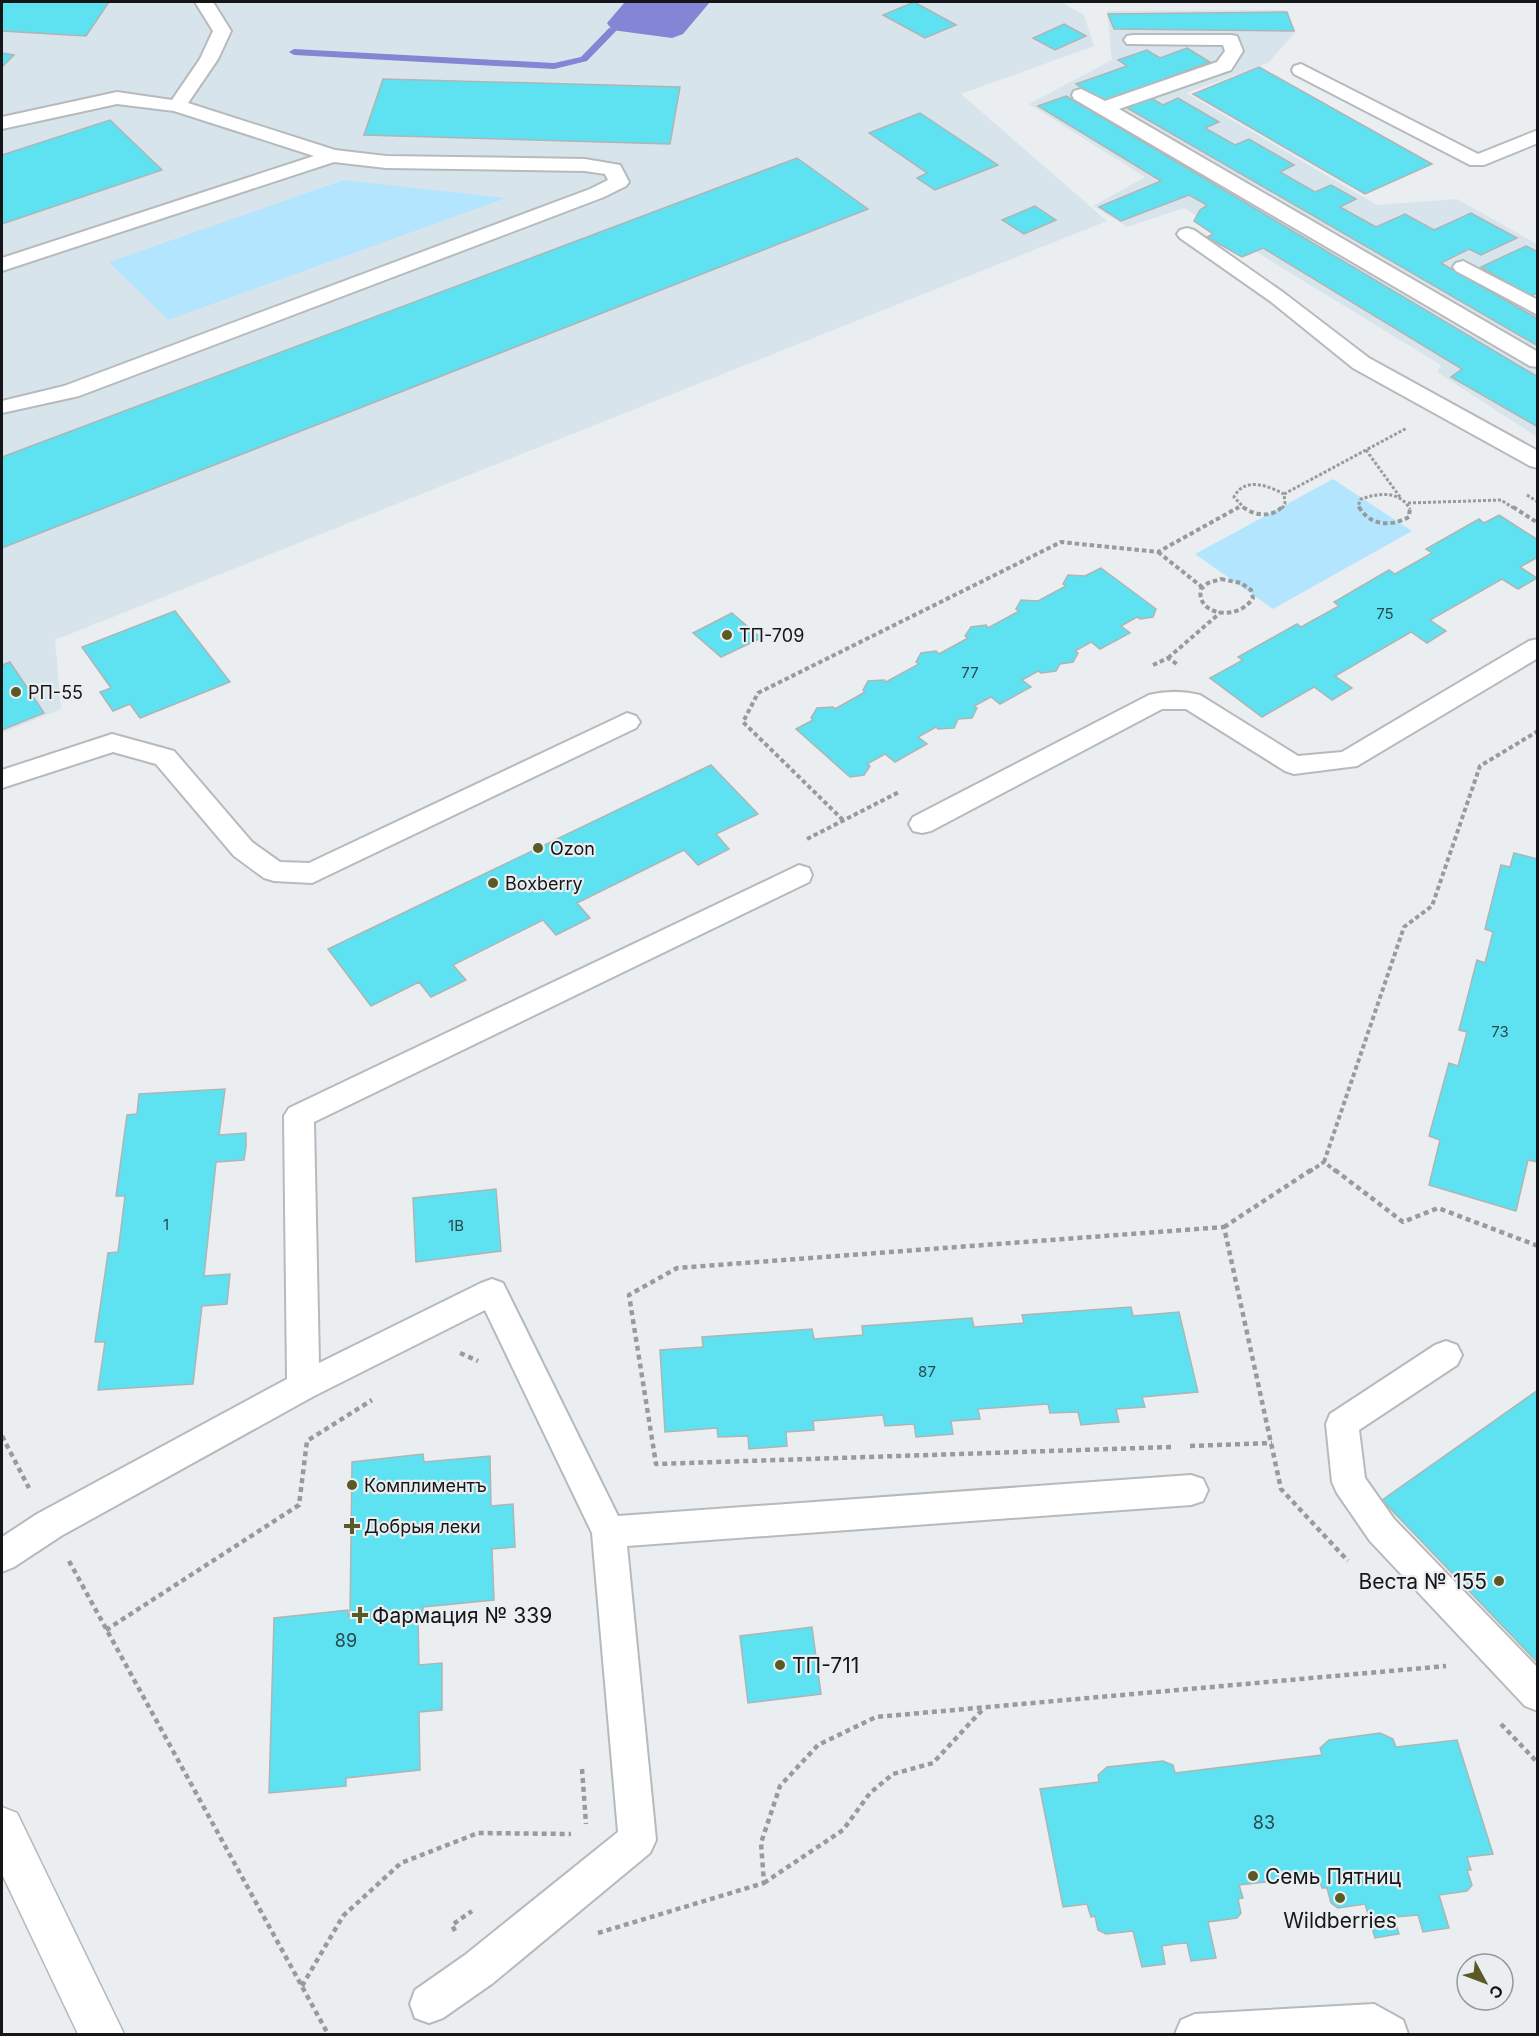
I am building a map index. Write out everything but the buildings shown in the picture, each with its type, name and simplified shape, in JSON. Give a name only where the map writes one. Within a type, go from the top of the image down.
[{"type":"street","points":[[2,1828],[101,2034]]},
{"type":"lane","points":[[177,106],[209,59],[222,31],[204,2]]},
{"type":"lane","points":[[1104,108],[1224,66],[1234,51],[1230,40],[1133,40]]},
{"type":"lane","points":[[1301,70],[1477,161],[1538,136]]},
{"type":"lane","points":[[1081,94],[1538,361]]},
{"type":"lane","points":[[2,123],[117,98],[177,106],[333,156],[386,162],[585,165],[614,169],[619,182],[597,194],[71,391],[2,407]]},
{"type":"lane","points":[[2,265],[333,156]]},
{"type":"lane","points":[[1187,234],[1277,297],[1361,363],[1537,459]]},
{"type":"lane","points":[[1463,267],[1538,309]]},
{"type":"lane","points":[[922,824],[1158,701],[1191,701],[1294,765],[1348,760],[1538,647]]},
{"type":"lane","points":[[2,779],[112,743],[165,757],[243,849],[274,871],[312,873],[627,722]]},
{"type":"lane","points":[[303,1386],[299,1116],[799,875]]},
{"type":"lane","points":[[2,1556],[49,1525],[303,1386],[492,1292],[609,1532],[637,1840],[479,1969],[429,2004]]},
{"type":"lane","points":[[1446,1355],[1342,1424],[1349,1482],[1382,1530],[1538,1694]]},
{"type":"lane","points":[[609,1532],[1191,1490]]},
{"type":"lane","points":[[1195,2034],[1374,2024],[1389,2034]]},
{"type":"path","points":[[1284,494],[1415,423]]},
{"type":"path","points":[[1366,450],[1400,497],[1408,503],[1411,510],[1409,517],[1392,524],[1369,520],[1362,513],[1358,506],[1361,499],[1378,492],[1400,497]]},
{"type":"path","points":[[1266,484],[1284,494],[1286,501],[1284,508],[1277,513],[1255,514],[1240,507],[1234,497],[1237,491],[1244,486],[1266,484]]},
{"type":"path","points":[[1408,503],[1501,500],[1538,523]]},
{"type":"path","points":[[1158,552],[1240,507]]},
{"type":"path","points":[[843,820],[743,722],[758,693],[1061,542],[1158,552],[1203,586]]},
{"type":"path","points":[[1233,580],[1244,584],[1251,590],[1254,598],[1251,605],[1244,611],[1221,612],[1210,608],[1202,601],[1200,594],[1203,586],[1210,581],[1233,580]]},
{"type":"path","points":[[1168,658],[1221,612]]},
{"type":"path","points":[[1177,1446],[656,1464],[628,1295],[677,1268],[1224,1227],[1324,1162],[1404,927],[1432,906],[1480,766],[1538,731]]},
{"type":"path","points":[[1324,1162],[1403,1222],[1438,1208],[1538,1246]]},
{"type":"path","points":[[1189,1446],[1272,1443],[1224,1227]]},
{"type":"path","points":[[452,1349],[480,1362]]},
{"type":"path","points":[[106,1630],[299,1505],[308,1441],[375,1398]]},
{"type":"path","points":[[2,1436],[328,2034]]},
{"type":"path","points":[[764,1883],[761,1843],[780,1786],[818,1745],[876,1717],[1446,1666]]},
{"type":"path","points":[[593,1935],[764,1883],[843,1830],[870,1793],[893,1774],[933,1763],[984,1708]]},
{"type":"path","points":[[582,1764],[587,1834]]},
{"type":"path","points":[[302,1986],[343,1916],[401,1863],[478,1833],[576,1834]]},
{"type":"path","points":[[479,1969],[452,1925],[481,1906]]},
{"type":"shaded area","points":[[2,2],[1061,2],[1084,15],[1094,46],[961,94],[1107,221],[55,640],[61,709],[2,733]]},
{"type":"shaded area","points":[[1285,10],[1296,31],[1268,63],[1186,93],[1377,205],[1457,199],[1537,244],[1537,437],[1437,372],[1441,365],[1184,208],[1127,227],[1093,206],[1145,177],[1029,104],[1112,60],[1107,11]]},
{"type":"shaded area","points":[[344,180],[506,198],[168,320],[109,262]]},
{"type":"shaded area","points":[[1333,479],[1412,531],[1273,609],[1195,554]]},
{"type":"water","points":[[625,2],[710,2],[683,34],[672,38],[612,30],[607,23]]},
{"type":"waterway","points":[[294,52],[554,66],[584,59],[612,30]]},
{"type":"place","name":"ТП-709","points":[[727,635]]},
{"type":"place","name":"РП-55","points":[[16,692]]},
{"type":"place","name":"Ozon","points":[[538,848]]},
{"type":"place","name":"Boxberry","points":[[493,883]]},
{"type":"place","name":"Комплиментъ","points":[[352,1485]]},
{"type":"place","name":"Добрыя леки","points":[[352,1526]]},
{"type":"place","name":"Веста № 155","points":[[1499,1581]]},
{"type":"place","name":"Фармация № 339","points":[[360,1615]]},
{"type":"place","name":"ТП-711","points":[[780,1665]]},
{"type":"place","name":"Семь Пятниц","points":[[1253,1876]]},
{"type":"place","name":"Wildberries","points":[[1340,1898]]}]
